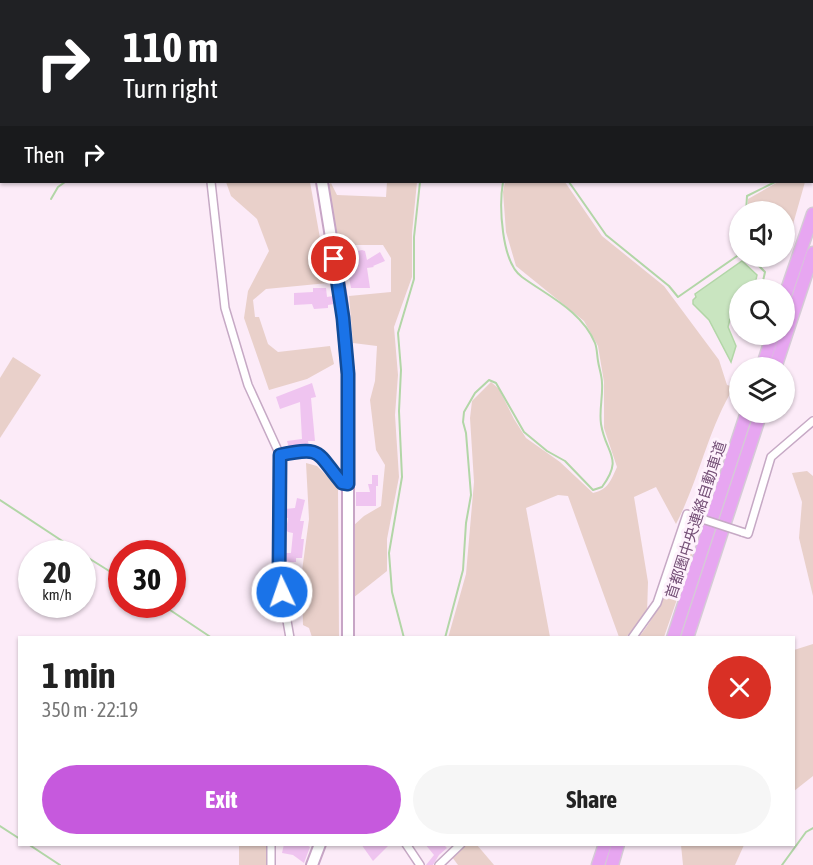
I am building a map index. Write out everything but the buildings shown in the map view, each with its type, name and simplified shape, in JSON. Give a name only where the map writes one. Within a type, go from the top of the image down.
[{"type":"highway","points":[[791,279],[813,214]]},
{"type":"highway","points":[[780,357],[813,253]]},
{"type":"highway","name":"首都圏中央連絡自動車道","points":[[674,636],[743,423]]},
{"type":"highway","name":"首都圏中央連絡自動車道","points":[[688,636],[757,423]]},
{"type":"highway","points":[[598,865],[604,846]]},
{"type":"highway","points":[[612,865],[617,846]]},
{"type":"street","points":[[211,183],[225,308],[248,385],[280,455],[279,576],[290,636]]},
{"type":"street","points":[[322,183],[345,336],[348,374],[348,636]]},
{"type":"street","points":[[633,636],[657,603],[687,514],[748,534],[771,457],[813,422]]},
{"type":"street","points":[[280,455],[304,450],[317,453],[342,483],[348,484]]},
{"type":"street","points":[[271,846],[271,865]]},
{"type":"street","points":[[312,865],[319,846]]},
{"type":"street","points":[[407,846],[420,865]]},
{"type":"street","points":[[439,865],[459,846]]},
{"type":"shaded area","points":[[226,183],[310,183],[328,283],[266,289],[253,300],[255,317],[259,317],[268,344],[278,352],[330,346],[334,364],[307,379],[269,390],[244,318],[248,291],[269,251],[257,219],[231,196]]},
{"type":"shaded area","points":[[331,183],[337,195],[386,197],[387,183],[417,183],[412,233],[412,277],[394,327],[398,375],[395,415],[399,477],[387,539],[387,571],[353,598],[353,526],[381,506],[385,465],[376,450],[370,400],[375,381],[377,346],[353,343],[349,296],[391,292],[391,258],[383,245],[336,245],[327,186]]},
{"type":"shaded area","points":[[505,183],[566,183],[602,236],[664,286],[719,360],[729,386],[729,396],[717,420],[676,524],[656,487],[634,497],[648,582],[647,614],[627,636],[619,636],[568,496],[558,495],[526,508],[550,636],[449,636],[466,574],[474,482],[470,418],[472,401],[491,382],[499,389],[526,438],[560,462],[593,493],[606,487],[617,467],[604,428],[604,382],[598,346],[584,321],[516,266],[506,232],[503,192]]},
{"type":"shaded area","points":[[776,183],[805,183],[795,217],[795,201],[748,201]]},
{"type":"shaded area","points":[[733,267],[748,267],[757,275],[756,279],[729,279],[729,345],[736,346],[733,357],[729,358],[709,320],[693,304],[695,294]]},
{"type":"shaded area","points":[[13,357],[41,375],[0,438],[0,378]]},
{"type":"shaded area","points":[[306,463],[317,466],[338,487],[339,636],[312,636],[309,628],[303,625],[302,587],[288,577],[290,571],[302,571],[309,519]]},
{"type":"shaded area","points":[[807,471],[813,476],[813,596],[799,538],[802,502],[792,473]]},
{"type":"shaded area","points":[[683,545],[694,550],[664,636],[640,636],[659,606]]},
{"type":"shaded area","points":[[813,644],[813,776],[795,790],[795,650]]},
{"type":"shaded area","points":[[239,846],[267,846],[266,865],[239,865]]},
{"type":"shaded area","points":[[465,846],[478,846],[494,865],[458,865],[452,857]]},
{"type":"shaded area","points":[[681,846],[744,846],[735,865],[683,865]]},
{"type":"waterway","points":[[51,199],[58,187],[64,183]]},
{"type":"waterway","points":[[403,636],[392,592],[389,553],[402,477],[399,411],[401,370],[398,333],[414,279],[414,237],[420,183]]},
{"type":"waterway","points":[[446,636],[463,570],[466,523],[471,495],[463,422],[464,412],[475,393],[489,380],[496,383],[524,432],[547,451],[565,461],[593,490],[602,487],[612,469],[613,462],[601,424],[602,380],[595,343],[582,322],[573,313],[515,270],[503,232],[501,204],[503,183]]},
{"type":"waterway","points":[[570,183],[606,235],[669,286],[678,297],[729,262]]},
{"type":"waterway","points":[[747,201],[747,196],[773,183]]},
{"type":"waterway","points":[[760,267],[765,272],[763,279]]},
{"type":"waterway","points":[[0,500],[61,540]]},
{"type":"waterway","points":[[96,563],[108,570]]},
{"type":"waterway","points":[[182,618],[209,636]]},
{"type":"waterway","points":[[0,826],[18,838]]},
{"type":"waterway","points":[[782,865],[806,832],[813,828]]},
{"type":"waterway","points":[[31,846],[60,865]]},
{"type":"route","points":[[282,592],[279,576],[280,455],[304,450],[317,453],[342,483],[348,484],[348,374],[341,299],[334,259]]}]
